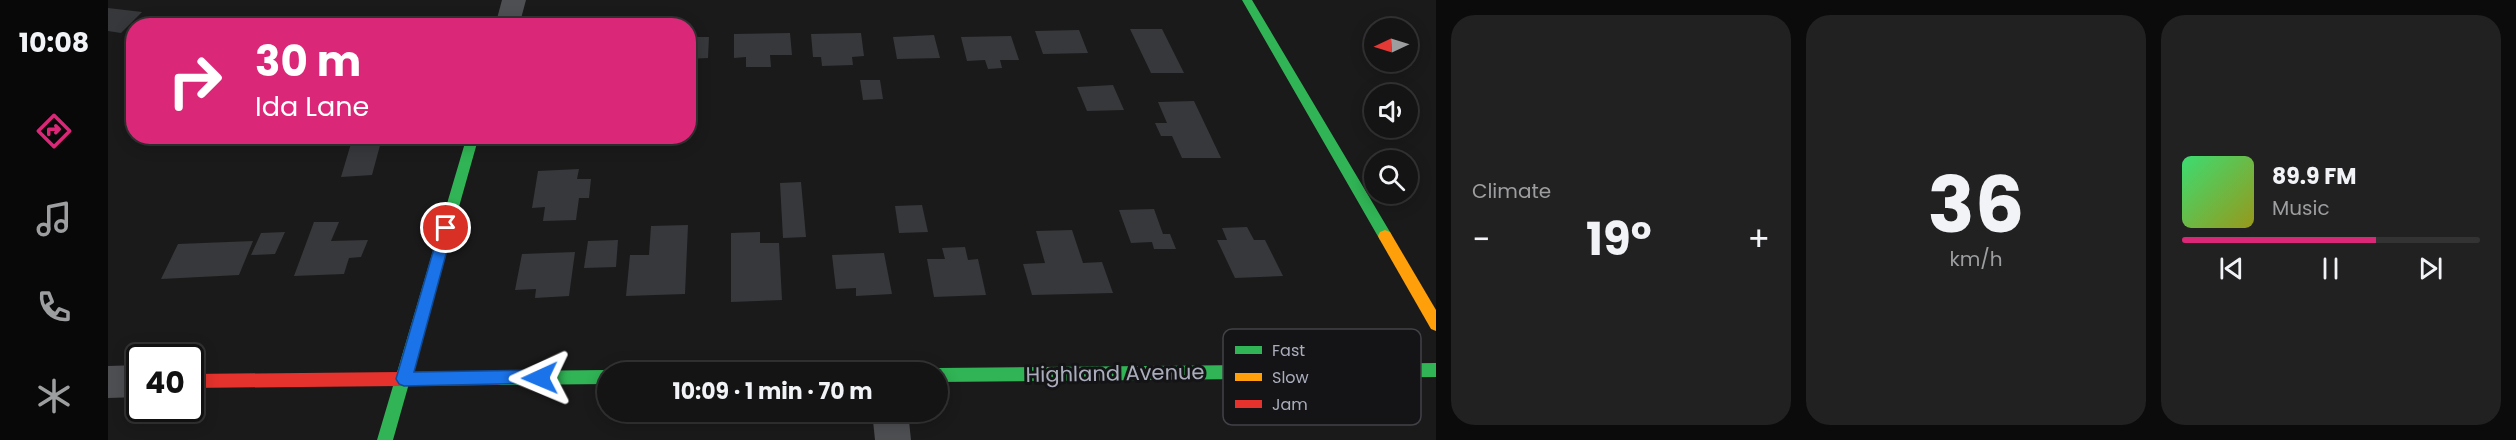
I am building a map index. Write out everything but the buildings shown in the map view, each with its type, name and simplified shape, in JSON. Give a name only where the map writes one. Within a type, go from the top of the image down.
[{"type":"street","points":[[509,18],[514,0]]},
{"type":"street","points":[[1247,0],[1436,324]]},
{"type":"street","points":[[385,440],[471,144]]},
{"type":"street","name":"Highland Avenue","points":[[1421,370],[1436,370]]},
{"type":"street","name":"Highland Avenue","points":[[948,375],[1223,372]]},
{"type":"street","points":[[204,381],[597,377]]},
{"type":"street","points":[[108,382],[126,381]]},
{"type":"street","points":[[891,422],[893,440]]},
{"type":"traffic: fast","points":[[1247,0],[1385,236]]},
{"type":"traffic: fast","points":[[385,440],[471,144]]},
{"type":"traffic: fast","points":[[1421,370],[1436,370]]},
{"type":"traffic: fast","points":[[948,375],[1223,372]]},
{"type":"traffic: fast","points":[[498,378],[597,377]]},
{"type":"traffic: slow","points":[[1385,236],[1436,324]]},
{"type":"traffic: jam","points":[[204,381],[498,378]]},
{"type":"route","points":[[446,228],[404,379],[540,378]]}]
